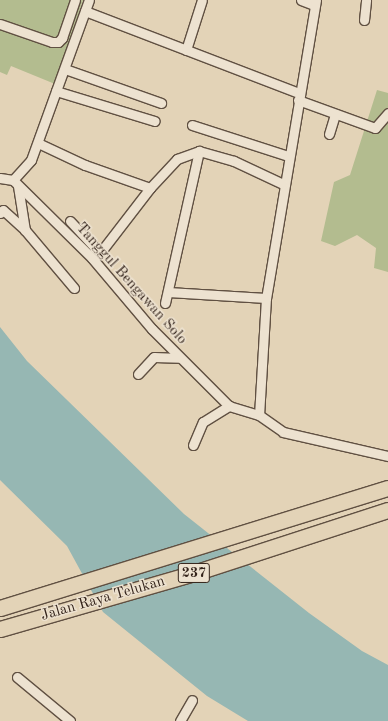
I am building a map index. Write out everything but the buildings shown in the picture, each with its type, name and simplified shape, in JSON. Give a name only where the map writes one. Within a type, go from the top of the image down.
[{"type":"main road","name":"Jalan Raya Telukan","points":[[0,608],[388,488]]},
{"type":"main road","name":"Jalan Raya Telukan","points":[[0,629],[194,573],[387,510]]},
{"type":"street","points":[[0,24],[52,42],[58,42],[62,38],[75,0]]},
{"type":"street","points":[[25,230],[15,183],[31,160],[38,143],[89,0]]},
{"type":"street","points":[[186,50],[202,0]]},
{"type":"street","points":[[259,415],[266,298],[283,184],[315,2],[301,0]]},
{"type":"street","points":[[364,20],[366,0]]},
{"type":"street","points":[[85,11],[186,50],[336,114],[375,128],[388,113]]},
{"type":"street","points":[[65,69],[161,103]]},
{"type":"street","points":[[56,91],[155,121]]},
{"type":"street","points":[[329,134],[336,114]]},
{"type":"street","points":[[192,125],[288,156]]},
{"type":"street","points":[[38,143],[85,165],[150,188]]},
{"type":"street","points":[[70,221],[97,250],[103,250],[150,188],[177,159],[199,151],[234,161],[283,184]]},
{"type":"street","points":[[165,303],[199,151]]},
{"type":"street","points":[[0,178],[15,183]]},
{"type":"street","name":"Tanggul Bengawan Solo","points":[[15,183],[92,258],[179,358],[230,406]]},
{"type":"street","points":[[1,209],[25,230],[74,288]]},
{"type":"street","points":[[168,292],[266,298]]},
{"type":"street","points":[[138,374],[154,357],[179,358]]},
{"type":"street","points":[[193,445],[202,422],[230,406],[259,415],[283,432],[388,456]]},
{"type":"street","points":[[17,677],[70,721]]},
{"type":"street","points":[[180,721],[192,700]]},
{"type":"green space","points":[[0,0],[83,0],[55,84],[11,66],[7,75],[0,72]]},
{"type":"green space","points":[[377,90],[388,93],[388,272],[374,268],[376,248],[357,235],[335,246],[321,241],[334,182],[350,175]]},
{"type":"water","points":[[0,327],[27,361],[184,514],[309,613],[362,651],[388,665],[388,721],[248,721],[207,696],[103,612],[67,546],[0,480]]}]
